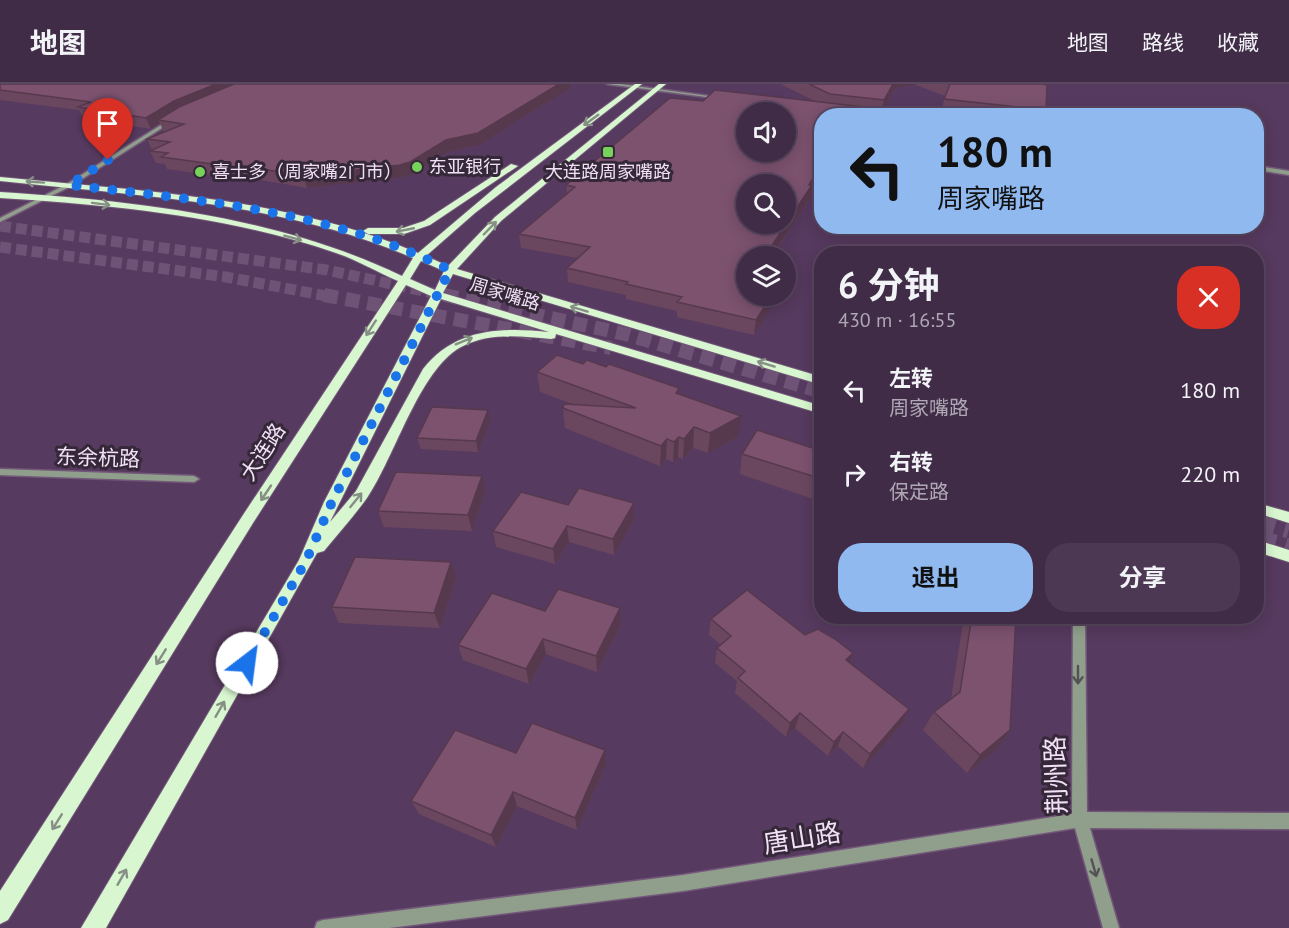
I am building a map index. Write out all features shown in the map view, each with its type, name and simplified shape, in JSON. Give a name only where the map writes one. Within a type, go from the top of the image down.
[{"type":"main road","points":[[93,928],[306,561],[332,502],[450,270],[498,219],[663,84]]},
{"type":"main road","name":"大连路","points":[[0,912],[248,519],[419,256],[444,233],[547,152],[636,86]]},
{"type":"main road","points":[[311,220],[393,232],[416,227],[441,215],[494,178],[547,152]]},
{"type":"main road","name":"周家嘴路","points":[[0,179],[190,199],[287,214],[378,240],[450,270],[814,379]]},
{"type":"main road","name":"周家嘴路","points":[[0,195],[43,197],[172,213],[273,233],[346,254],[437,294],[814,408]]},
{"type":"main road","points":[[306,561],[362,494],[429,369],[452,346],[490,333],[516,332],[560,337],[647,357]]},
{"type":"main road","points":[[1264,510],[1289,518]]},
{"type":"main road","points":[[1264,548],[1289,556]]},
{"type":"street","points":[[609,84],[725,98]]},
{"type":"street","points":[[0,220],[69,185],[180,115]]},
{"type":"street","points":[[1264,169],[1289,173]]},
{"type":"street","name":"东余杭路","points":[[0,472],[194,479]]},
{"type":"street","name":"荆州路","points":[[1079,624],[1080,820],[1111,928]]},
{"type":"street","name":"唐山路","points":[[323,928],[683,883],[1080,820],[1289,821]]},
{"type":"building","points":[[0,84],[216,84],[174,101],[146,118],[78,107],[91,102],[0,90]]},
{"type":"building","points":[[234,84],[559,84],[478,133],[446,140],[410,162],[400,165],[303,176],[240,165],[235,167],[161,157],[168,153],[150,151],[170,142],[147,139],[184,124],[158,120],[179,107]]},
{"type":"building","points":[[809,84],[893,84],[884,100],[830,94]]},
{"type":"building","points":[[950,84],[1047,85],[1046,108],[944,99]]},
{"type":"building","points":[[715,90],[881,107],[814,108],[814,177],[809,185],[812,185],[796,209],[796,174],[736,174],[736,234],[780,234],[772,246],[736,246],[736,306],[765,306],[756,320],[677,302],[682,297],[567,268],[590,247],[519,234],[575,187],[566,185],[670,98],[703,101]]},
{"type":"building","points":[[557,355],[583,364],[587,360],[606,367],[609,364],[679,388],[676,393],[741,416],[710,433],[694,427],[684,439],[679,437],[674,442],[667,439],[661,446],[563,408],[564,404],[636,408],[537,372]]},
{"type":"building","points":[[432,407],[488,410],[476,441],[417,438]]},
{"type":"building","points":[[757,430],[814,448],[814,476],[742,454]]},
{"type":"building","points":[[396,472],[482,476],[468,515],[378,511]]},
{"type":"building","points":[[579,488],[634,503],[613,539],[567,526],[553,549],[493,531],[521,492],[568,505]]},
{"type":"building","points":[[355,557],[451,562],[434,613],[332,607]]},
{"type":"building","points":[[558,589],[620,608],[596,656],[543,639],[526,669],[458,645],[492,593],[545,611]]},
{"type":"building","points":[[747,590],[805,635],[818,629],[835,639],[853,653],[846,660],[909,709],[870,754],[843,732],[834,742],[800,713],[790,723],[738,678],[745,671],[717,648],[731,636],[711,619]]},
{"type":"building","points":[[971,624],[1016,624],[1010,730],[980,755],[934,712],[960,692]]},
{"type":"building","points":[[532,723],[605,750],[575,818],[513,792],[491,835],[411,801],[455,730],[516,753]]},
{"type":"tunnel","points":[[0,226],[327,270],[451,297]]},
{"type":"tunnel","points":[[0,247],[226,277],[332,297]]},
{"type":"tunnel","points":[[324,295],[611,348]]},
{"type":"tunnel","points":[[444,295],[625,334],[814,390]]},
{"type":"tunnel","points":[[1264,522],[1289,529]]},
{"type":"tunnel","points":[[1264,541],[1289,548]]},
{"type":"place","name":"大连路周家嘴路","points":[[608,152]]},
{"type":"place","name":"东亚银行","points":[[417,167]]},
{"type":"place","name":"喜士多（周家嘴2门市）","points":[[200,172]]},
{"type":"route","points":[[108,160],[69,185],[166,195],[287,214],[387,243],[450,270],[332,502],[306,561],[247,663]]}]
